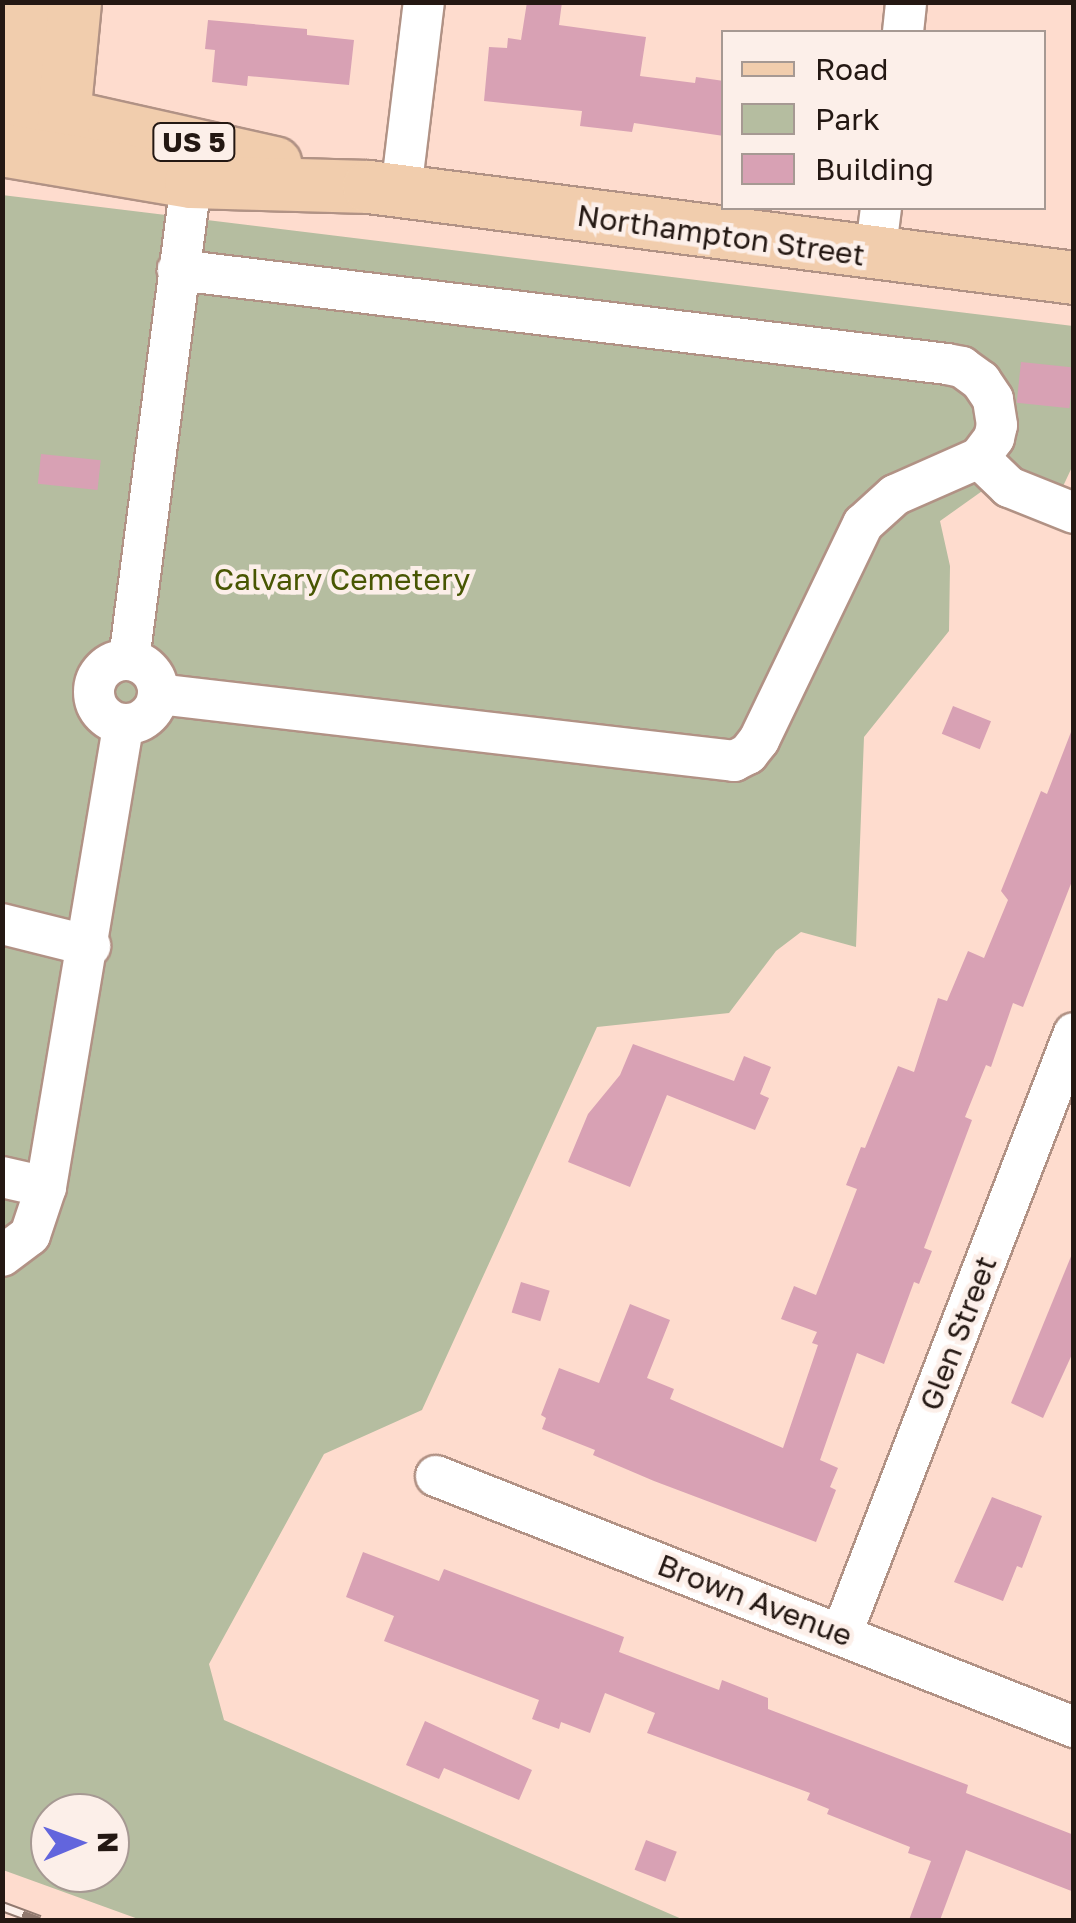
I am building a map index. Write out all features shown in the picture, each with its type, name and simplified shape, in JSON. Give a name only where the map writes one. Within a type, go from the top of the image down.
[{"type":"main road","points":[[26,130],[31,2]]},
{"type":"main road","points":[[26,130],[75,2]]},
{"type":"main road","name":"Northampton Street","points":[[26,130],[191,182],[385,189],[878,232],[1074,278]]},
{"type":"main road","name":"Northampton Street","points":[[26,130],[385,189]]},
{"type":"street","points":[[385,189],[424,2]]},
{"type":"street","points":[[903,30],[906,2]]},
{"type":"street","points":[[129,660],[191,182]]},
{"type":"street","points":[[158,694],[734,760],[748,754],[759,740],[854,536],[872,513],[895,495],[979,458],[994,438],[996,411],[981,381],[962,367],[178,270]]},
{"type":"street","points":[[979,458],[1009,488],[1074,513]]},
{"type":"street","points":[[129,660],[154,675],[158,694],[145,719],[124,725],[100,712],[95,682],[108,665],[129,660]]},
{"type":"street","points":[[2,1256],[22,1243],[37,1224],[46,1187],[90,946],[124,725]]},
{"type":"street","points":[[2,924],[90,946]]},
{"type":"street","name":"Glen Street","points":[[842,1633],[1074,1033]]},
{"type":"street","points":[[2,1177],[46,1187]]},
{"type":"street","name":"Brown Avenue","points":[[436,1476],[1074,1727]]},
{"type":"green space","name":"Calvary Cemetery","points":[[2,195],[1073,326],[1073,465],[1050,514],[985,489],[940,521],[950,566],[949,631],[864,737],[856,947],[801,932],[776,951],[729,1013],[597,1027],[422,1410],[324,1454],[209,1664],[224,1720],[684,1920],[141,1920],[66,1893],[130,1893],[130,1793],[30,1793],[30,1880],[3,1870]]},
{"type":"building","points":[[527,2],[562,2],[559,25],[646,37],[640,76],[695,83],[696,77],[721,81],[721,136],[634,123],[632,132],[580,126],[582,111],[484,101],[489,47],[507,48],[508,38],[521,40]]},
{"type":"building","points":[[208,20],[307,29],[307,35],[354,40],[349,85],[248,76],[247,86],[212,82],[215,50],[205,49]]},
{"type":"building","points":[[1021,362],[1074,368],[1069,408],[1017,403]]},
{"type":"building","points":[[41,454],[101,460],[98,490],[38,484]]},
{"type":"building","points":[[953,706],[991,721],[980,749],[942,734]]},
{"type":"building","points":[[1071,732],[1074,876],[1023,1007],[1013,1003],[991,1067],[986,1065],[965,1117],[972,1120],[924,1248],[932,1251],[919,1284],[914,1282],[884,1364],[857,1353],[820,1460],[838,1468],[830,1487],[836,1490],[816,1542],[654,1481],[593,1455],[595,1450],[542,1429],[546,1418],[541,1415],[559,1368],[599,1383],[630,1304],[670,1320],[647,1378],[674,1389],[670,1399],[783,1448],[818,1345],[812,1343],[817,1332],[781,1319],[794,1286],[816,1295],[857,1189],[846,1185],[861,1147],[865,1148],[898,1066],[914,1072],[938,998],[947,1001],[968,951],[984,958],[1008,900],[1001,891],[1041,791],[1047,794]]},
{"type":"building","points":[[633,1044],[734,1081],[744,1056],[771,1067],[760,1094],[769,1098],[755,1130],[667,1095],[630,1187],[568,1162],[588,1114],[620,1075]]},
{"type":"building","points":[[1072,1254],[1074,1350],[1043,1418],[1011,1403]]},
{"type":"building","points":[[521,1282],[550,1291],[540,1321],[512,1313]]},
{"type":"building","points":[[992,1497],[1042,1516],[1022,1568],[1017,1566],[1003,1601],[954,1582]]},
{"type":"building","points":[[363,1552],[439,1581],[444,1569],[624,1637],[619,1652],[719,1690],[722,1680],[768,1698],[768,1709],[968,1785],[966,1793],[1074,1835],[1074,1892],[966,1850],[940,1920],[909,1920],[931,1861],[908,1853],[910,1847],[827,1814],[829,1809],[807,1800],[810,1793],[647,1733],[655,1713],[605,1693],[590,1733],[561,1722],[559,1729],[532,1719],[539,1700],[384,1641],[394,1616],[346,1597]]},
{"type":"building","points":[[425,1721],[532,1770],[519,1800],[444,1768],[439,1779],[406,1765]]},
{"type":"building","points":[[646,1840],[677,1852],[665,1882],[635,1870]]},
{"type":"railway","points":[[2,1906],[40,1920]]}]
